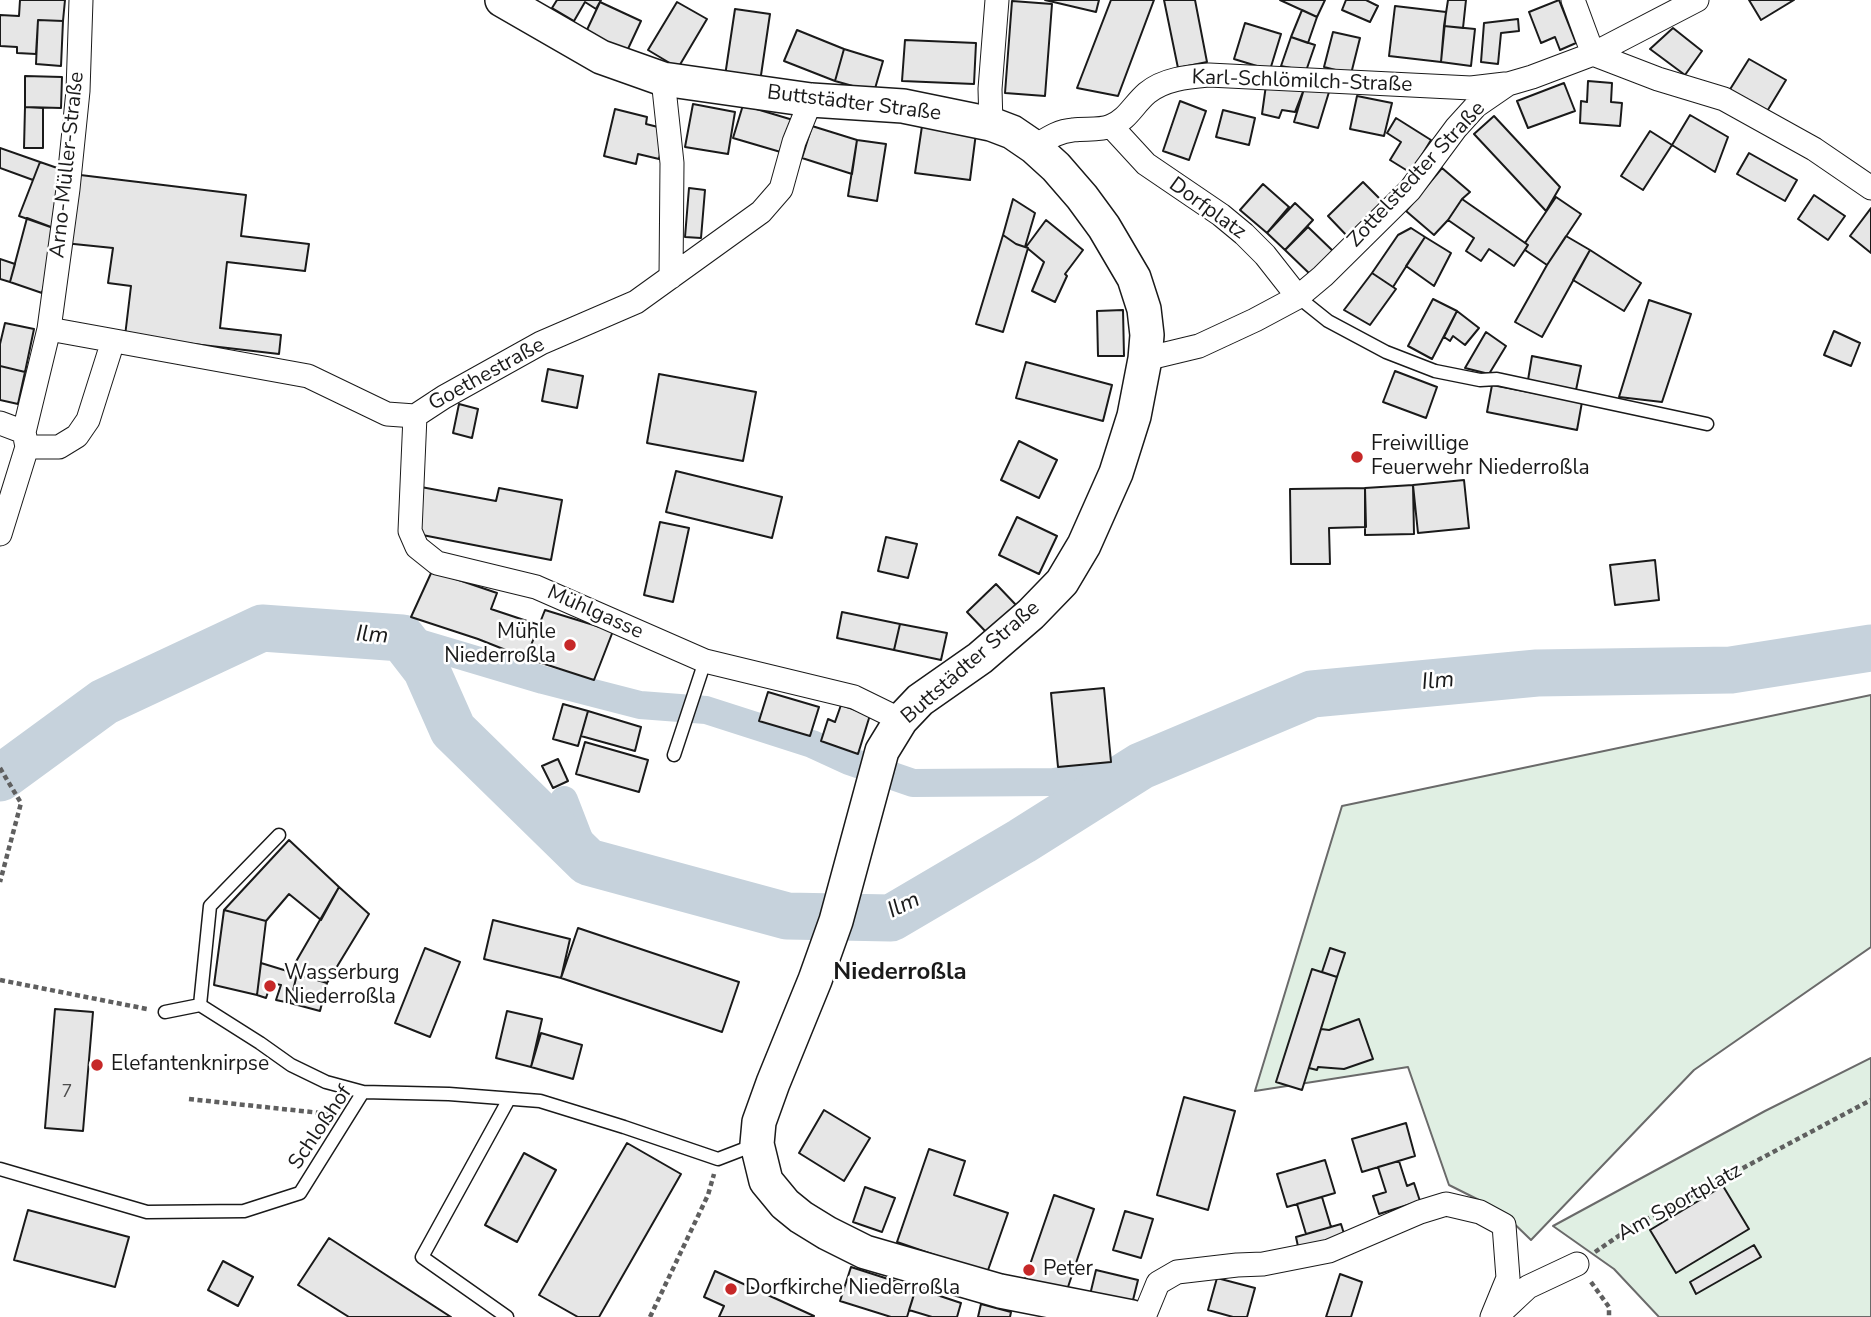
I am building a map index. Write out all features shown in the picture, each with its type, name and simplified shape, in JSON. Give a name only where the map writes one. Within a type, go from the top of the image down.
[{"type":"main road","name":"Buttstädter Straße","points":[[502,0],[601,57],[663,79],[811,100],[903,106],[991,124],[1012,132],[1056,167],[1083,197],[1104,227],[1133,278],[1144,309],[1147,335],[1145,359],[1134,415],[1116,472],[1084,545],[1062,582],[1031,614],[980,658],[920,700],[901,720],[882,751],[836,922],[816,980],[759,1122],[757,1144]]},
{"type":"main road","points":[[757,1144],[766,1181],[785,1204],[827,1233],[865,1252],[1000,1291],[1132,1317]]},
{"type":"street","name":"Arno-Müller-Straße","points":[[0,534],[25,439],[49,329],[78,91],[80,0]]},
{"type":"street","points":[[991,124],[990,89],[997,0]]},
{"type":"street","points":[[1573,0],[1594,54],[1658,79],[1724,99],[1814,149],[1871,188]]},
{"type":"street","name":"Zottelstedter Straße","points":[[1145,359],[1199,346],[1298,297],[1410,190],[1456,128],[1476,106],[1508,84],[1594,54],[1698,0]]},
{"type":"street","name":"Karl-Schlömilch-Straße","points":[[1111,127],[1127,116],[1146,93],[1180,78],[1209,75],[1472,88],[1508,84]]},
{"type":"street","points":[[663,79],[672,163],[671,277]]},
{"type":"street","name":"Goethestraße","points":[[49,329],[308,376],[387,414],[415,416],[541,343],[636,302],[761,212],[781,189],[794,142],[811,100]]},
{"type":"street","points":[[1034,147],[1056,133],[1111,127]]},
{"type":"street","name":"Dorfplatz","points":[[1111,127],[1146,164],[1244,234],[1265,255],[1298,297]]},
{"type":"street","points":[[0,423],[25,439],[59,447],[76,436],[88,420],[113,341]]},
{"type":"street","name":"Mühlgasse","points":[[415,416],[410,531],[417,547],[437,564],[536,587],[705,662],[854,697],[901,720]]},
{"type":"street","points":[[1144,1317],[1158,1283],[1177,1272],[1263,1264],[1329,1251],[1420,1212],[1446,1204],[1480,1212],[1504,1226],[1508,1278],[1494,1317]]},
{"type":"street","points":[[1494,1317],[1528,1287],[1577,1264]]},
{"type":"lane","points":[[1298,297],[1328,321],[1386,352],[1435,372],[1480,380],[1497,379],[1707,424]]},
{"type":"lane","points":[[674,755],[705,662]]},
{"type":"lane","points":[[200,1005],[210,906],[279,835]]},
{"type":"lane","points":[[165,1012],[200,1005],[290,1065],[326,1082],[363,1092]]},
{"type":"lane","name":"Schloßhof","points":[[0,1169],[146,1212],[244,1211],[300,1193],[363,1092],[449,1094],[540,1101],[718,1159]]},
{"type":"lane","points":[[507,1317],[422,1257],[509,1099]]},
{"type":"lane","points":[[718,1159],[757,1144]]},
{"type":"path","points":[[0,768],[22,803],[0,882]]},
{"type":"path","points":[[0,980],[165,1012]]},
{"type":"path","points":[[190,1100],[348,1116]]},
{"type":"path","name":"Am Sportplatz","points":[[1577,1264],[1632,1227],[1871,1100]]},
{"type":"path","points":[[650,1317],[708,1195],[718,1159]]},
{"type":"path","points":[[1577,1264],[1609,1307],[1609,1317]]},
{"type":"green space","points":[[1871,695],[1871,947],[1694,1070],[1531,1240],[1501,1211],[1449,1185],[1408,1067],[1255,1091],[1342,806]]},
{"type":"green space","points":[[1871,1058],[1871,1317],[1659,1317],[1614,1269],[1553,1226],[1765,1111]]},
{"type":"building","points":[[20,0],[65,0],[63,21],[38,20],[36,54],[17,53],[17,47],[0,46],[0,15],[19,16]]},
{"type":"building","points":[[557,0],[601,0],[596,9],[585,2],[574,21],[552,8]]},
{"type":"building","points":[[1045,0],[1099,0],[1096,12]]},
{"type":"building","points":[[1111,0],[1154,0],[1118,96],[1077,88]]},
{"type":"building","points":[[1164,0],[1195,0],[1207,62],[1178,68]]},
{"type":"building","points":[[1280,0],[1325,0],[1317,17]]},
{"type":"building","points":[[1346,0],[1366,0],[1378,6],[1370,22],[1342,10]]},
{"type":"building","points":[[1448,0],[1466,0],[1463,28],[1444,26]]},
{"type":"building","points":[[1559,0],[1576,43],[1560,50],[1555,37],[1541,43],[1529,12]]},
{"type":"building","points":[[1749,0],[1794,0],[1761,20]]},
{"type":"building","points":[[1012,1],[1052,4],[1045,96],[1005,93]]},
{"type":"building","points":[[600,2],[641,21],[627,51],[586,32]]},
{"type":"building","points":[[677,2],[707,19],[678,68],[648,50]]},
{"type":"building","points":[[1395,6],[1446,12],[1441,62],[1389,56]]},
{"type":"building","points":[[735,9],[770,14],[760,82],[725,76]]},
{"type":"building","points":[[1302,10],[1317,17],[1308,43],[1291,37]]},
{"type":"building","points":[[1518,19],[1519,31],[1501,33],[1498,64],[1481,62],[1484,23]]},
{"type":"building","points":[[38,20],[63,21],[61,66],[36,64]]},
{"type":"building","points":[[1245,23],[1281,34],[1270,70],[1234,59]]},
{"type":"building","points":[[1444,26],[1475,29],[1471,66],[1441,62]]},
{"type":"building","points":[[1673,28],[1702,51],[1685,75],[1650,49]]},
{"type":"building","points":[[797,30],[844,49],[835,81],[784,61]]},
{"type":"building","points":[[1333,32],[1360,38],[1351,74],[1324,67]]},
{"type":"building","points":[[1291,37],[1315,45],[1306,71],[1281,66]]},
{"type":"building","points":[[905,40],[976,43],[974,84],[902,81]]},
{"type":"building","points":[[844,49],[883,61],[874,92],[835,81]]},
{"type":"building","points":[[1749,59],[1786,80],[1766,113],[1729,91]]},
{"type":"building","points":[[25,76],[62,77],[61,108],[25,107]]},
{"type":"building","points":[[1588,81],[1612,83],[1611,102],[1622,103],[1620,126],[1580,123],[1581,101],[1587,102]]},
{"type":"building","points":[[1564,83],[1575,111],[1528,128],[1517,101]]},
{"type":"building","points":[[1266,85],[1304,89],[1295,112],[1282,110],[1279,118],[1262,114]]},
{"type":"building","points":[[1304,89],[1329,92],[1318,128],[1294,122]]},
{"type":"building","points":[[1357,96],[1392,103],[1384,136],[1350,129]]},
{"type":"building","points":[[1180,101],[1206,111],[1189,160],[1163,151]]},
{"type":"building","points":[[693,104],[735,112],[728,154],[685,147]]},
{"type":"building","points":[[743,105],[793,120],[784,153],[733,138]]},
{"type":"building","points":[[25,107],[43,108],[43,148],[24,148]]},
{"type":"building","points":[[615,109],[647,117],[646,124],[666,129],[659,159],[638,154],[636,164],[604,156]]},
{"type":"building","points":[[1223,110],[1255,118],[1249,145],[1216,137]]},
{"type":"building","points":[[1690,115],[1728,137],[1715,172],[1672,145]]},
{"type":"building","points":[[1494,116],[1560,187],[1546,211],[1474,134]]},
{"type":"building","points":[[1396,118],[1431,140],[1411,173],[1390,160],[1401,142],[1387,133]]},
{"type":"building","points":[[812,126],[857,140],[852,174],[802,158]]},
{"type":"building","points":[[922,126],[976,133],[970,180],[915,173]]},
{"type":"building","points":[[1650,131],[1672,145],[1643,190],[1621,176]]},
{"type":"building","points":[[857,140],[886,144],[877,201],[848,196]]},
{"type":"building","points":[[0,148],[40,162],[33,180],[0,168]]},
{"type":"building","points":[[1749,153],[1797,180],[1785,201],[1737,174]]},
{"type":"building","points":[[40,162],[66,171],[59,230],[19,216]]},
{"type":"building","points":[[1442,168],[1470,192],[1434,235],[1406,211]]},
{"type":"building","points":[[72,174],[246,195],[241,236],[309,244],[305,271],[227,262],[220,328],[281,335],[279,354],[125,336],[131,286],[108,283],[113,248],[64,243]]},
{"type":"building","points":[[1363,182],[1384,203],[1349,238],[1328,216]]},
{"type":"building","points":[[1263,184],[1289,207],[1267,233],[1240,210]]},
{"type":"building","points":[[689,188],[705,190],[701,238],[685,237]]},
{"type":"building","points":[[1814,195],[1845,216],[1828,240],[1798,219]]},
{"type":"building","points":[[1556,197],[1581,214],[1547,265],[1525,250],[1528,245],[1525,243]]},
{"type":"building","points":[[1013,199],[1035,213],[1025,247],[1003,235]]},
{"type":"building","points":[[1462,199],[1528,245],[1514,266],[1489,249],[1481,261],[1466,251],[1474,238],[1448,220]]},
{"type":"building","points":[[1295,203],[1313,220],[1285,250],[1267,233]]},
{"type":"building","points":[[1871,208],[1871,253],[1850,236]]},
{"type":"building","points":[[27,218],[59,230],[42,293],[10,282]]},
{"type":"building","points":[[1046,220],[1083,250],[1065,274],[1067,276],[1055,302],[1032,291],[1044,262],[1026,247]]},
{"type":"building","points":[[1308,227],[1334,252],[1312,276],[1285,250]]},
{"type":"building","points":[[1411,228],[1425,237],[1393,287],[1372,273],[1398,235]]},
{"type":"building","points":[[1003,235],[1028,248],[1003,332],[976,324]]},
{"type":"building","points":[[1566,236],[1590,250],[1542,337],[1515,322]]},
{"type":"building","points":[[1425,237],[1451,253],[1434,286],[1406,266]]},
{"type":"building","points":[[1590,250],[1641,283],[1624,311],[1573,280]]},
{"type":"building","points":[[0,259],[15,264],[10,282],[0,279]]},
{"type":"building","points":[[1372,273],[1396,289],[1370,325],[1344,310]]},
{"type":"building","points":[[1433,299],[1457,311],[1432,359],[1408,346]]},
{"type":"building","points":[[1649,300],[1691,314],[1662,402],[1619,397]]},
{"type":"building","points":[[1123,310],[1124,356],[1098,356],[1097,311]]},
{"type":"building","points":[[1457,311],[1479,328],[1465,345],[1453,336],[1450,341],[1444,337]]},
{"type":"building","points":[[5,323],[34,329],[25,372],[0,366],[0,344]]},
{"type":"building","points":[[1834,331],[1860,343],[1851,366],[1824,355]]},
{"type":"building","points":[[1486,332],[1506,346],[1489,374],[1465,368]]},
{"type":"building","points":[[1532,356],[1581,366],[1576,390],[1528,380]]},
{"type":"building","points":[[1026,362],[1112,385],[1103,421],[1016,398]]},
{"type":"building","points":[[0,366],[25,372],[18,404],[0,400]]},
{"type":"building","points":[[548,369],[583,376],[577,408],[542,401]]},
{"type":"building","points":[[1395,371],[1437,387],[1426,418],[1383,402]]},
{"type":"building","points":[[659,374],[756,392],[743,461],[647,443]]},
{"type":"building","points":[[1492,385],[1582,402],[1577,430],[1487,412]]},
{"type":"building","points":[[459,404],[478,409],[472,438],[453,433]]},
{"type":"building","points":[[1019,441],[1057,460],[1039,498],[1001,480]]},
{"type":"building","points":[[676,471],[782,497],[772,538],[666,512]]},
{"type":"building","points":[[1464,480],[1469,528],[1418,533],[1413,485]]},
{"type":"building","points":[[1413,485],[1414,534],[1365,535],[1365,488]]},
{"type":"building","points":[[421,487],[496,501],[499,488],[562,500],[551,560],[412,533]]},
{"type":"building","points":[[1365,488],[1366,527],[1329,528],[1330,564],[1291,564],[1290,489]]},
{"type":"building","points":[[1017,517],[1057,536],[1039,574],[999,555]]},
{"type":"building","points":[[660,522],[689,528],[673,602],[644,595]]},
{"type":"building","points":[[886,537],[917,544],[908,578],[878,571]]},
{"type":"building","points":[[1655,560],[1659,600],[1615,605],[1610,565]]},
{"type":"building","points":[[432,571],[497,593],[491,609],[539,625],[526,658],[411,617]]},
{"type":"building","points":[[996,584],[1016,605],[987,633],[967,612]]},
{"type":"building","name":"Mühle Niederroßla","points":[[545,610],[613,631],[594,680],[526,658]]},
{"type":"building","points":[[842,612],[900,624],[894,650],[837,638]]},
{"type":"building","points":[[900,624],[947,633],[941,660],[894,650]]},
{"type":"building","points":[[1104,688],[1111,762],[1058,767],[1051,693]]},
{"type":"building","points":[[768,692],[819,707],[810,736],[759,721]]},
{"type":"building","points":[[563,704],[588,711],[578,746],[553,739]]},
{"type":"building","points":[[841,705],[870,715],[858,754],[821,741],[828,719],[835,722]]},
{"type":"building","points":[[588,711],[641,727],[635,751],[581,736]]},
{"type":"building","points":[[585,742],[648,760],[639,792],[576,774]]},
{"type":"building","points":[[558,759],[568,781],[553,788],[542,766]]},
{"type":"building","points":[[289,840],[339,887],[321,920],[289,894],[266,921],[224,910]]},
{"type":"building","points":[[339,887],[369,914],[327,983],[290,972]]},
{"type":"building","points":[[224,910],[266,921],[257,995],[214,985]]},
{"type":"building","points":[[493,920],[570,939],[561,978],[484,959]]},
{"type":"building","points":[[578,928],[739,982],[722,1032],[561,978]]},
{"type":"building","points":[[425,948],[460,962],[430,1037],[395,1023]]},
{"type":"building","points":[[1330,948],[1345,953],[1337,977],[1322,972]]},
{"type":"building","points":[[261,963],[297,974],[290,1003],[276,1000],[281,985],[271,983],[266,998],[257,995]]},
{"type":"building","points":[[1312,969],[1337,977],[1302,1090],[1276,1082]]},
{"type":"building","points":[[297,974],[327,983],[320,1011],[290,1003]]},
{"type":"building","points":[[55,1009],[93,1012],[83,1131],[45,1128]]},
{"type":"building","points":[[507,1011],[542,1019],[531,1067],[496,1058]]},
{"type":"building","points":[[1359,1019],[1373,1059],[1344,1069],[1309,1068],[1321,1029],[1329,1030]]},
{"type":"building","points":[[541,1033],[582,1045],[573,1079],[531,1067]]},
{"type":"building","points":[[1184,1097],[1235,1111],[1208,1210],[1157,1195]]},
{"type":"building","points":[[824,1110],[870,1138],[844,1181],[799,1153]]},
{"type":"building","points":[[1406,1123],[1415,1156],[1362,1172],[1352,1139]]},
{"type":"building","points":[[627,1143],[681,1174],[599,1317],[578,1317],[539,1295]]},
{"type":"building","points":[[929,1149],[965,1161],[954,1195],[1008,1213],[987,1273],[897,1242]]},
{"type":"building","points":[[524,1153],[556,1170],[517,1242],[485,1225]]},
{"type":"building","points":[[1325,1160],[1335,1193],[1287,1207],[1277,1174]]},
{"type":"building","points":[[1399,1161],[1407,1186],[1414,1183],[1420,1201],[1379,1214],[1373,1196],[1386,1192],[1378,1167]]},
{"type":"building","points":[[1723,1186],[1749,1229],[1676,1273],[1650,1230]]},
{"type":"building","points":[[865,1187],[895,1198],[882,1232],[853,1222]]},
{"type":"building","points":[[1054,1195],[1094,1209],[1065,1296],[1024,1282]]},
{"type":"building","points":[[1322,1197],[1331,1227],[1306,1234],[1297,1204]]},
{"type":"building","points":[[28,1210],[129,1237],[115,1287],[14,1260]]},
{"type":"building","points":[[1125,1211],[1153,1219],[1141,1258],[1113,1250]]},
{"type":"building","points":[[1341,1224],[1345,1237],[1299,1251],[1296,1237]]},
{"type":"building","points":[[329,1238],[451,1317],[349,1317],[298,1285]]},
{"type":"building","points":[[1754,1245],[1761,1257],[1696,1294],[1690,1282]]},
{"type":"building","points":[[223,1261],[253,1277],[238,1306],[208,1290]]},
{"type":"building","points":[[851,1267],[916,1288],[907,1317],[891,1317],[840,1301]]},
{"type":"building","points":[[1096,1270],[1138,1280],[1131,1308],[1089,1299]]},
{"type":"building","name":"Dorfkirche Niederroßla","points":[[715,1271],[814,1316],[719,1317],[724,1306],[704,1297]]},
{"type":"building","points":[[1340,1274],[1362,1282],[1351,1317],[1326,1317]]},
{"type":"building","points":[[1217,1278],[1255,1288],[1247,1317],[1233,1317],[1208,1310]]},
{"type":"building","points":[[916,1288],[961,1303],[957,1317],[932,1317],[909,1310]]},
{"type":"building","points":[[981,1304],[1011,1312],[1010,1317],[978,1317]]},
{"type":"waterway","name":"Ilm","points":[[0,778],[104,702],[262,628],[402,638],[426,669],[453,730],[588,862],[787,916],[891,918],[1022,841],[1141,766],[1312,694],[1537,673],[1731,670],[1871,648]]},
{"type":"waterway","points":[[402,638],[543,680],[640,705],[706,710],[812,744],[849,761],[913,783],[1054,782],[1141,766]]},
{"type":"waterway","points":[[564,800],[588,862]]},
{"type":"place","name":"Freiwillige Feuerwehr Niederroßla","points":[[1357,457]]},
{"type":"place","name":"Mühle Niederroßla","points":[[570,645]]},
{"type":"place","name":"Wasserburg Niederroßla","points":[[270,986]]},
{"type":"place","name":"Elefantenknirpse","points":[[97,1065]]},
{"type":"place","name":"Peter","points":[[1029,1270]]},
{"type":"place","name":"Dorfkirche Niederroßla","points":[[731,1289]]},
{"type":"district","name":"Niederroßla","points":[[900,973]]}]
